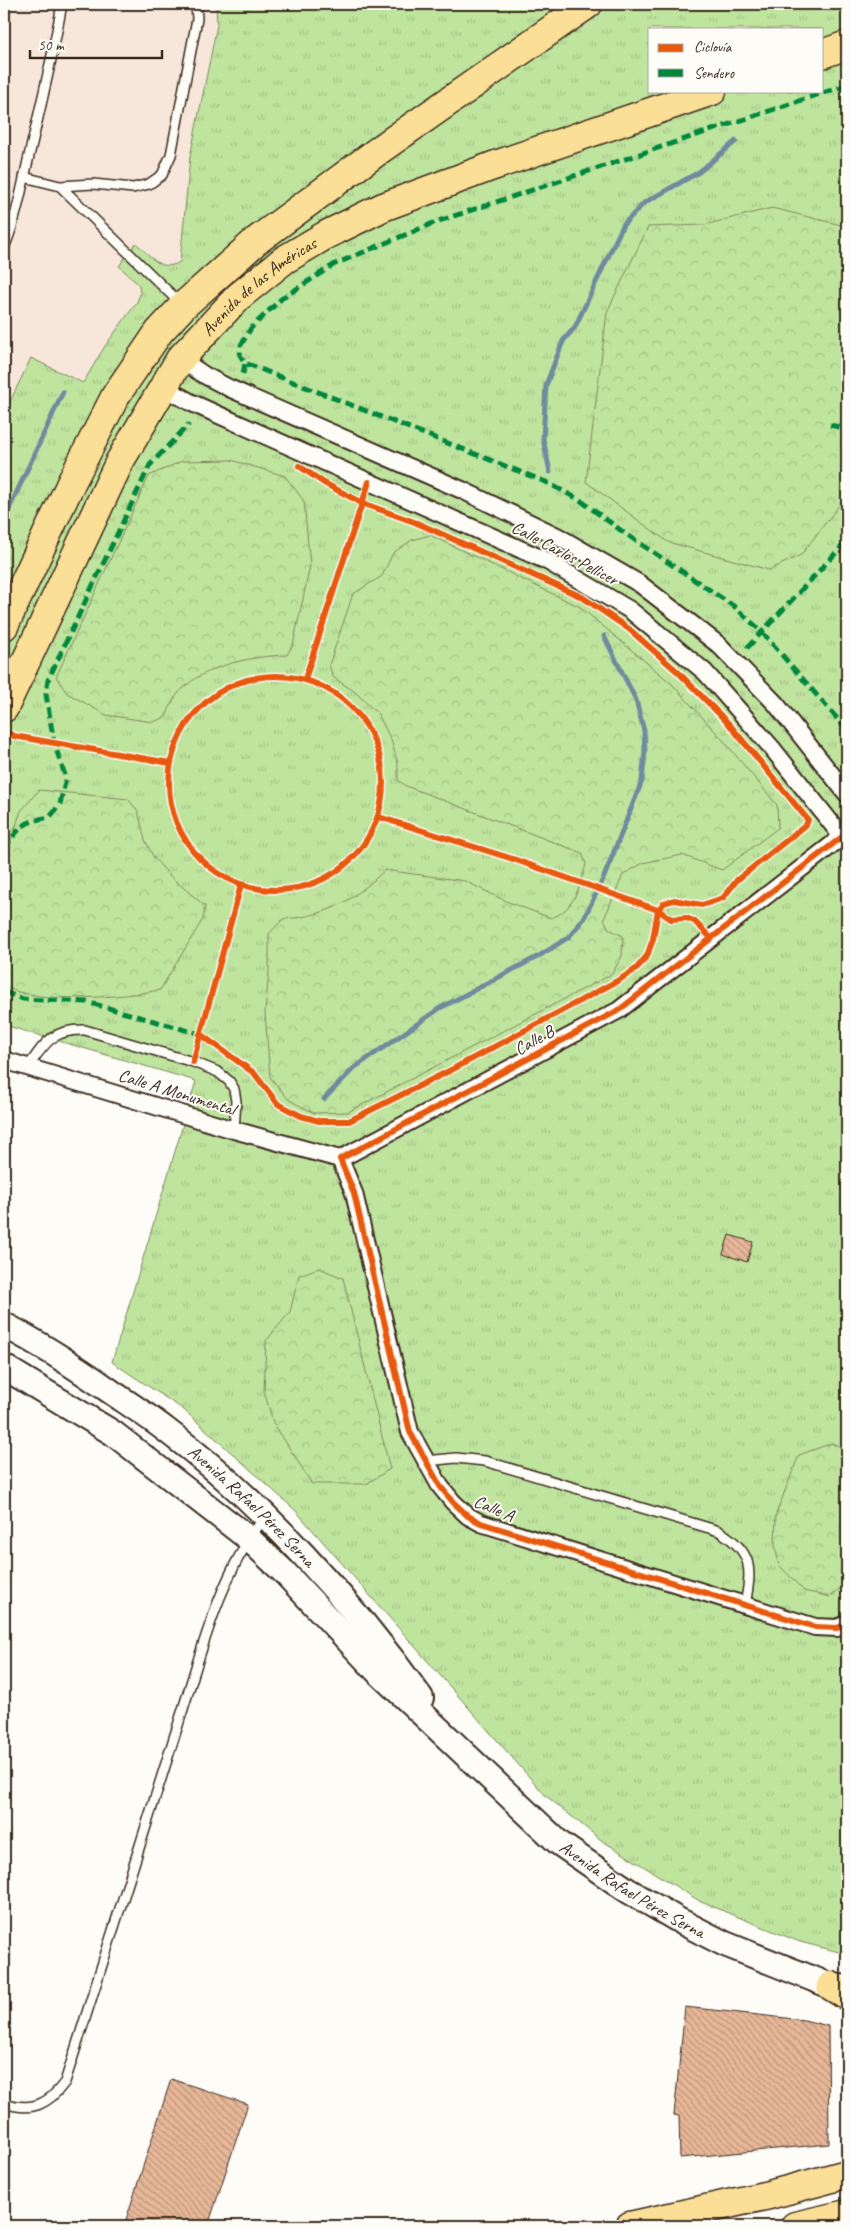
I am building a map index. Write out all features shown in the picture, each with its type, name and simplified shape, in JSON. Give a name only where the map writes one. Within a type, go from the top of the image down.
[{"type":"highway","name":"Avenida de las Américas","points":[[4,626],[72,481],[116,395],[159,332],[183,306],[256,241],[382,148],[588,4]]},
{"type":"highway","points":[[824,53],[847,45]]},
{"type":"highway","name":"Avenida de las Américas","points":[[4,708],[120,461],[180,359],[238,297],[284,260],[326,235],[383,207],[709,92]]},
{"type":"highway","points":[[630,2226],[769,2195],[847,2174]]},
{"type":"highway","points":[[795,2226],[847,2214]]},
{"type":"main road","name":"Avenida Rafael Pérez Serna","points":[[4,1325],[79,1370],[167,1430],[231,1484],[314,1567],[394,1661],[450,1738]]},
{"type":"main road","name":"Avenida Rafael Pérez Serna","points":[[4,1367],[113,1433],[248,1538],[285,1573],[376,1670],[450,1738],[481,1771],[559,1842],[626,1890],[725,1944],[843,1990]]},
{"type":"street","name":"Calle Carlos Pellicer","points":[[180,359],[204,375],[229,388],[462,490],[557,536],[640,584],[719,645],[776,704],[847,794]]},
{"type":"street","name":"Calle Carlos Pellicer","points":[[163,387],[192,403],[547,562],[630,610],[705,672],[772,748],[846,838]]},
{"type":"street","name":"Calle B","points":[[340,1158],[620,1010],[846,838]]},
{"type":"street","name":"Calle A Monumental","points":[[4,1060],[234,1130],[340,1158]]},
{"type":"street","name":"Calle A","points":[[340,1158],[354,1193],[410,1432],[440,1486],[468,1516],[482,1523],[815,1627],[836,1628],[847,1624]]},
{"type":"lane","points":[[4,248],[24,177],[55,47],[62,4]]},
{"type":"lane","points":[[24,177],[60,186],[94,184],[133,188],[149,184],[162,175],[171,155],[197,19],[196,4]]},
{"type":"lane","points":[[60,186],[183,306]]},
{"type":"lane","points":[[28,1067],[45,1043],[58,1032],[72,1029],[85,1030],[193,1062],[218,1072],[229,1081],[234,1089],[236,1101],[234,1130]]},
{"type":"lane","points":[[426,1461],[456,1458],[485,1461],[719,1531],[736,1542],[746,1556],[750,1582],[745,1605]]},
{"type":"lane","points":[[4,2103],[14,2106],[36,2107],[54,2097],[66,2082],[133,1862],[215,1612],[248,1538],[265,1517]]},
{"type":"shaded area","points":[[4,4],[216,4],[217,25],[190,157],[180,262],[171,267],[161,266],[137,243],[140,294],[137,303],[105,346],[83,383],[4,414]]},
{"type":"green space","points":[[216,4],[847,4],[847,1954],[800,1942],[701,1902],[601,1840],[545,1795],[295,1510],[184,1410],[112,1362],[196,1081],[4,1025],[4,414],[31,358],[83,383],[105,346],[137,302],[140,294],[139,285],[119,266],[136,243],[156,262],[167,266],[180,262],[190,157],[217,25]]},
{"type":"green space","points":[[772,208],[841,225],[847,230],[847,495],[801,555],[769,570],[668,542],[586,482],[607,312],[648,227],[704,225]]},
{"type":"green space","points":[[231,460],[285,476],[304,501],[310,566],[293,645],[287,655],[242,661],[212,670],[198,677],[174,698],[166,717],[153,722],[106,715],[67,693],[56,677],[149,476],[182,461]]},
{"type":"green space","points":[[430,535],[580,607],[672,684],[723,740],[777,805],[778,828],[722,870],[682,855],[643,863],[623,875],[604,919],[609,929],[623,936],[622,956],[612,974],[348,1112],[314,1113],[289,1100],[270,1077],[265,1012],[269,972],[269,934],[283,919],[314,914],[339,905],[362,890],[385,870],[465,881],[508,902],[551,918],[566,909],[571,903],[579,888],[586,864],[582,853],[406,786],[398,780],[398,764],[391,740],[378,714],[355,692],[333,677],[329,665],[353,594],[382,576],[393,553],[412,540]]},
{"type":"green space","points":[[39,790],[128,799],[138,811],[145,840],[154,858],[171,877],[205,906],[203,919],[160,990],[80,998],[37,996],[4,986],[4,860],[21,811]]},
{"type":"green space","points":[[319,1268],[343,1278],[390,1469],[366,1484],[312,1484],[273,1422],[264,1391],[266,1341],[290,1312],[299,1275]]},
{"type":"green space","points":[[832,1443],[847,1450],[847,1582],[830,1597],[804,1591],[779,1565],[775,1545],[776,1514],[799,1455]]},
{"type":"building","points":[[729,1235],[753,1242],[747,1262],[723,1254]]},
{"type":"building","points":[[685,2007],[804,2020],[828,2026],[829,2144],[680,2158],[679,2116],[674,2115]]},
{"type":"building","points":[[171,2079],[248,2104],[208,2226],[124,2226]]},
{"type":"waterway","points":[[550,472],[543,439],[546,385],[563,341],[575,327],[623,225],[644,203],[699,172],[736,141]]},
{"type":"waterway","points":[[4,520],[63,392]]},
{"type":"waterway","points":[[324,1099],[354,1068],[440,1008],[539,956],[569,937],[584,918],[604,877],[642,781],[645,752],[644,731],[636,700],[604,636]]},
{"type":"marked path","points":[[847,85],[436,222],[335,264],[281,299],[251,328],[241,345],[240,355],[245,363],[546,482],[580,500],[623,532],[735,607],[762,632],[847,730]]},
{"type":"marked path","points":[[243,374],[245,363]]},
{"type":"marked path","points":[[4,849],[22,826],[50,817],[60,804],[66,778],[54,743],[46,694],[48,680],[150,465],[189,424]]},
{"type":"marked path","points":[[830,425],[847,429]]},
{"type":"marked path","points":[[747,648],[847,541]]},
{"type":"marked path","points":[[4,992],[23,999],[87,1002],[200,1034]]},
{"type":"cycle path","points":[[200,1034],[254,1073],[278,1104],[301,1116],[319,1121],[349,1121],[453,1069],[619,980],[636,969],[647,956],[653,939],[658,910],[664,903],[674,900],[702,905],[723,898],[737,880],[806,825],[808,820],[729,724],[678,672],[629,629],[582,597],[417,523],[362,503],[324,483],[299,466]]},
{"type":"cycle path","points":[[305,679],[369,482]]},
{"type":"cycle path","points":[[265,676],[287,676],[307,680],[327,688],[352,707],[371,732],[379,752],[383,783],[379,814],[371,834],[352,859],[327,878],[307,886],[287,890],[265,890],[245,886],[225,878],[208,866],[193,851],[181,834],[173,814],[169,794],[169,772],[173,752],[181,732],[193,715],[208,700],[225,688],[245,680],[265,676]]},
{"type":"cycle path","points":[[4,731],[14,736],[170,763]]},
{"type":"cycle path","points":[[379,817],[513,859],[658,910],[671,919],[686,918],[694,921],[711,938]]},
{"type":"cycle path","points":[[847,833],[619,1010],[340,1159],[354,1193],[410,1432],[440,1486],[468,1516],[481,1523],[815,1627],[837,1628],[847,1624]]},
{"type":"cycle path","points":[[193,1062],[241,885]]}]
